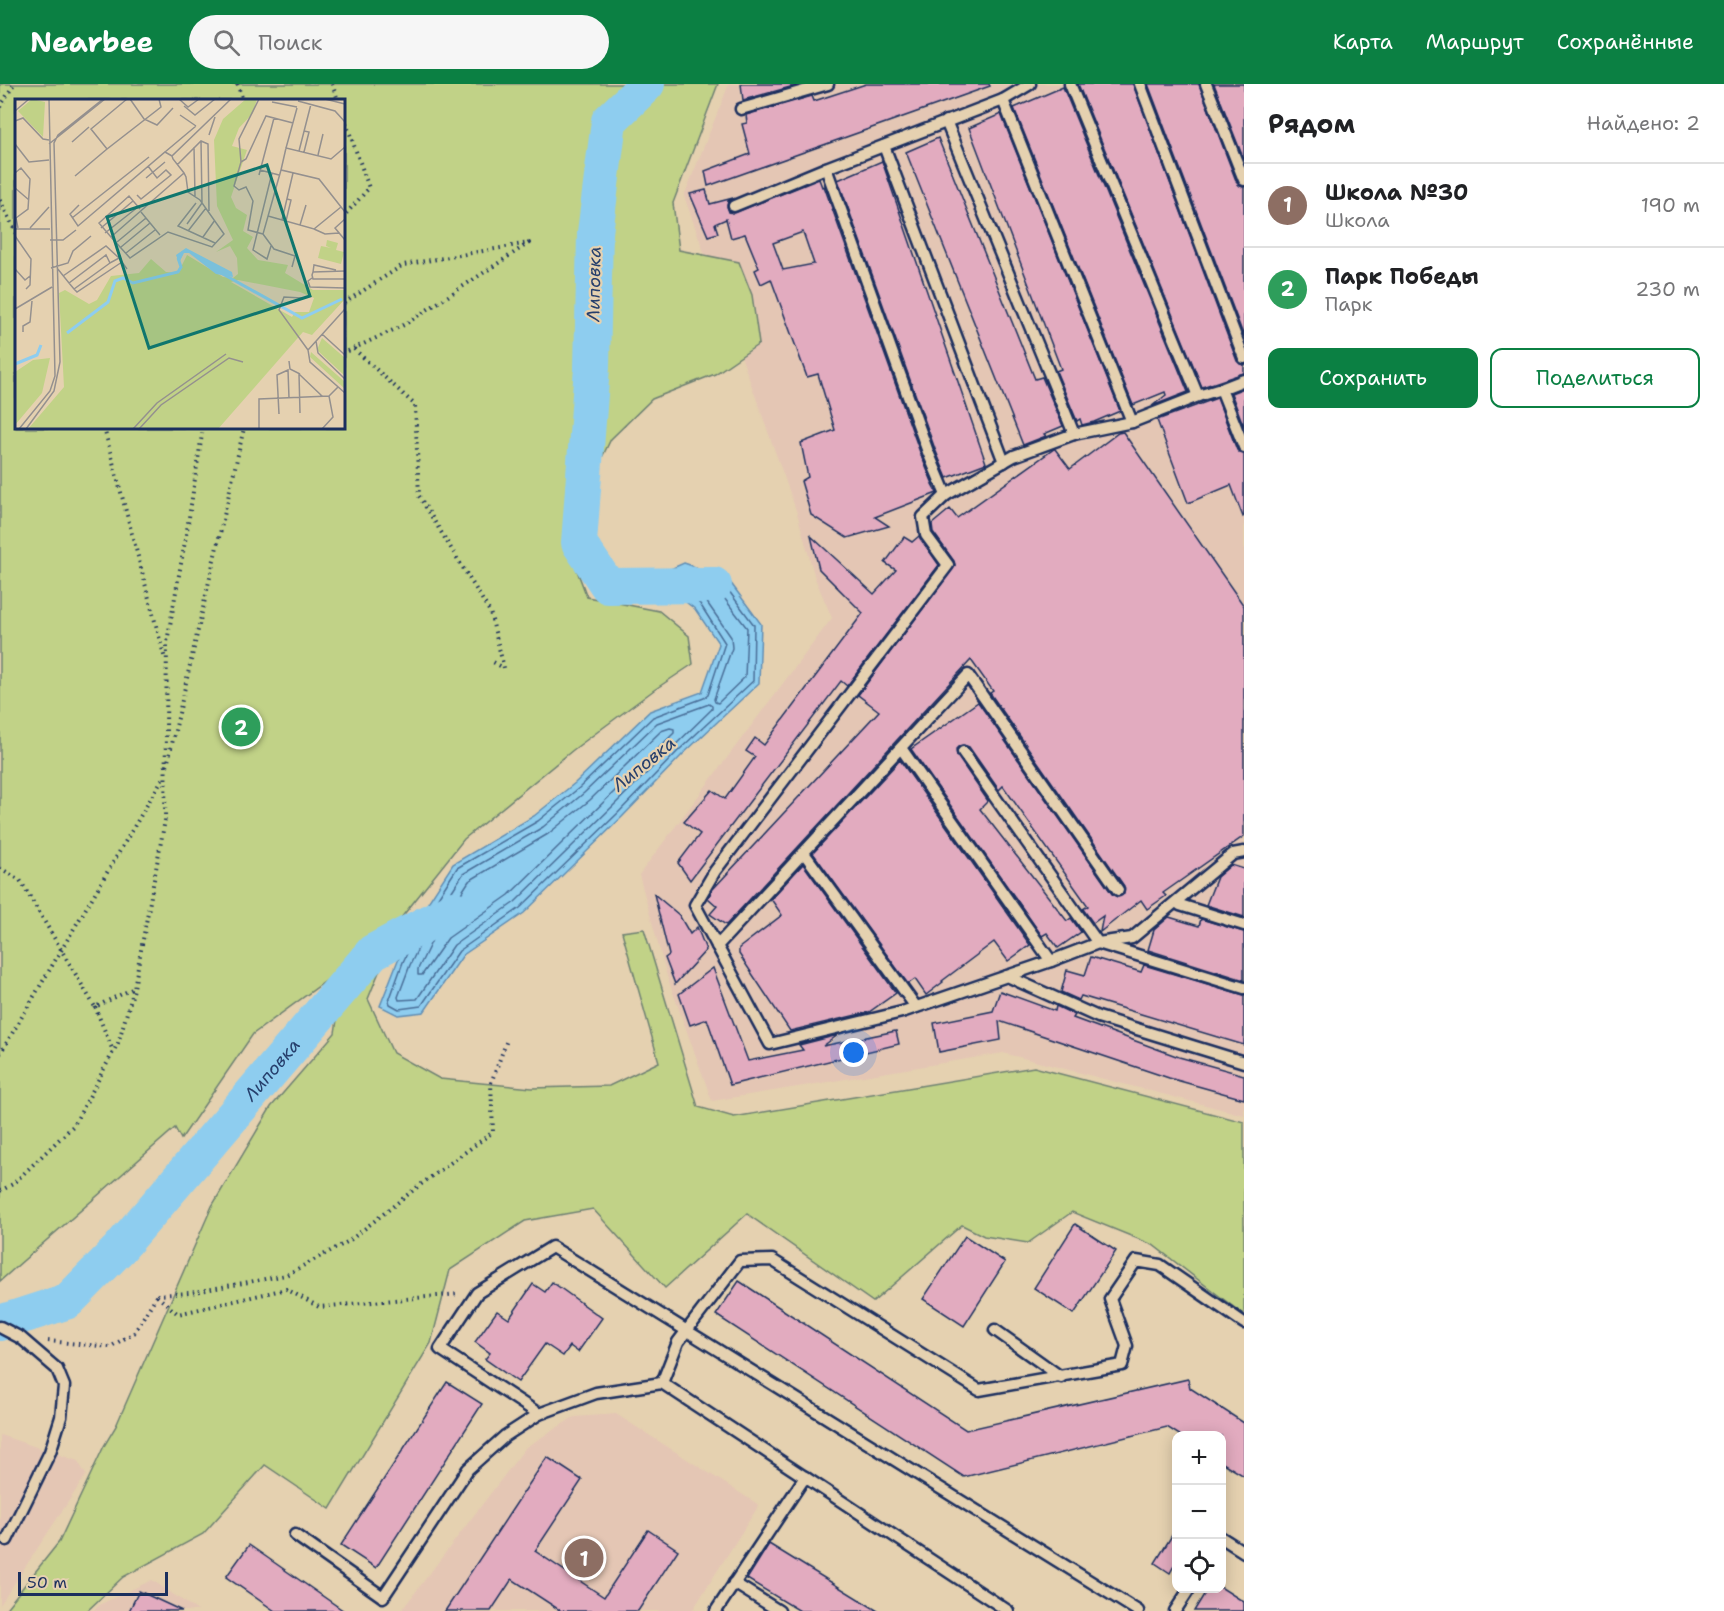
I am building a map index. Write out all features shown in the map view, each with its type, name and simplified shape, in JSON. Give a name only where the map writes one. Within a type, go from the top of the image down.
[{"type":"lane","points":[[741,109],[813,86],[828,84]]},
{"type":"lane","points":[[734,206],[825,168],[1003,100],[1030,84]]},
{"type":"lane","points":[[1070,84],[1198,396]]},
{"type":"lane","points":[[1140,84],[1244,358]]},
{"type":"lane","points":[[1206,84],[1244,180]]},
{"type":"lane","points":[[1003,100],[1132,422]]},
{"type":"lane","points":[[946,121],[1074,435]]},
{"type":"lane","points":[[885,146],[1004,462]]},
{"type":"lane","points":[[825,168],[924,441],[946,495]]},
{"type":"lane","points":[[1244,380],[1132,422],[1074,435],[1014,456],[946,495],[923,517],[926,535],[948,565],[715,872],[695,905],[770,1044],[902,1012],[1098,943],[1132,938],[1233,854],[1244,852]]},
{"type":"lane","points":[[1221,389],[1244,447]]},
{"type":"lane","points":[[717,946],[968,675],[1118,890]]},
{"type":"lane","points":[[901,748],[1051,961]]},
{"type":"lane","points":[[963,752],[1098,943],[1244,988]]},
{"type":"lane","points":[[804,853],[916,1007]]},
{"type":"lane","points":[[1180,905],[1244,925]]},
{"type":"lane","points":[[1007,976],[1098,1017],[1244,1062]]},
{"type":"lane","points":[[539,1414],[440,1349],[477,1293],[552,1247],[1138,1611]]},
{"type":"lane","points":[[662,1383],[678,1342],[740,1261],[772,1260],[979,1390],[1122,1365],[1127,1346],[1110,1299],[1136,1261],[1160,1265],[1244,1323]]},
{"type":"lane","points":[[0,1327],[21,1338],[57,1369],[64,1386],[61,1417],[50,1452],[7,1540]]},
{"type":"lane","points":[[995,1330],[1061,1377]]},
{"type":"lane","points":[[295,1535],[383,1597],[468,1468],[505,1436],[539,1414],[596,1393],[662,1383],[1008,1611]]},
{"type":"lane","points":[[716,1611],[805,1478]]},
{"type":"lane","points":[[1224,1539],[1244,1552]]},
{"type":"lane","points":[[734,1583],[779,1611]]},
{"type":"lane","points":[[1175,1611],[1187,1593]]},
{"type":"path","points":[[0,107],[14,84]]},
{"type":"path","points":[[237,84],[243,99]]},
{"type":"path","points":[[332,84],[338,99]]},
{"type":"path","points":[[345,120],[369,188],[345,215]]},
{"type":"path","points":[[0,200],[15,231]]},
{"type":"path","points":[[345,302],[403,265],[529,243],[404,325],[345,353]]},
{"type":"path","points":[[354,349],[415,405],[419,496],[490,612],[504,668],[491,661]]},
{"type":"path","points":[[104,429],[167,665]]},
{"type":"path","points":[[0,1191],[13,1184],[74,1125],[118,1044],[134,988],[165,820],[167,642],[203,429]]},
{"type":"path","points":[[0,1054],[166,774],[244,429]]},
{"type":"path","points":[[0,868],[20,880],[95,1007],[113,1052]]},
{"type":"path","points":[[95,1007],[134,988]]},
{"type":"path","points":[[157,1295],[190,1293],[286,1275],[349,1241],[493,1132],[491,1083],[507,1040]]},
{"type":"path","points":[[157,1295],[178,1314],[286,1289],[319,1307],[477,1293]]},
{"type":"path","points":[[21,1338],[110,1347],[134,1333],[157,1295]]},
{"type":"shaded area","points":[[729,84],[1244,84],[1244,1115],[1003,1053],[712,1101],[667,976],[639,875],[832,618],[815,578],[797,513],[684,196]]},
{"type":"shaded area","points":[[616,1414],[759,1505],[692,1611],[401,1611],[526,1447],[574,1417]]},
{"type":"shaded area","points":[[0,1435],[78,1461],[86,1475],[0,1605]]},
{"type":"shaded area","points":[[152,1580],[198,1611],[93,1611],[101,1604]]},
{"type":"green space","points":[[0,84],[718,84],[673,203],[679,250],[739,262],[752,295],[759,344],[715,374],[652,399],[611,439],[564,536],[587,597],[659,611],[689,636],[693,664],[573,750],[464,839],[401,918],[368,999],[393,1053],[440,1079],[532,1088],[609,1086],[659,1062],[622,932],[644,929],[698,1107],[734,1117],[1034,1067],[1244,1122],[1244,1315],[1153,1245],[1072,1212],[1028,1243],[984,1236],[962,1225],[873,1302],[747,1214],[665,1288],[593,1209],[525,1221],[450,1270],[431,1343],[330,1509],[265,1465],[203,1534],[123,1577],[87,1611],[4,1611],[59,1542],[104,1446],[116,1426],[212,1206],[271,1107],[335,1033],[345,967],[253,1034],[181,1139],[175,1128],[0,1281]]},
{"type":"water","points":[[684,563],[727,578],[761,624],[759,683],[683,754],[524,913],[463,955],[424,1012],[398,1015],[380,1006],[416,921],[453,864],[534,816],[575,783],[650,711],[702,692],[719,644],[695,609],[652,577]]},
{"type":"building","points":[[741,84],[801,84],[743,100]]},
{"type":"building","points":[[866,84],[989,84],[990,86],[708,186],[705,171],[750,154],[742,124],[747,123],[746,115],[812,96],[814,101]]},
{"type":"building","points":[[1078,84],[1133,84],[1237,361],[1244,365],[1244,373],[1202,387]]},
{"type":"building","points":[[1148,84],[1199,84],[1237,183],[1244,187],[1244,337]]},
{"type":"building","points":[[1214,84],[1244,84],[1244,160]]},
{"type":"building","points":[[1063,87],[1188,392],[1152,406],[1166,395],[1165,392],[1133,405],[1014,108]]},
{"type":"building","points":[[1001,114],[1120,411],[1094,422],[1082,425],[1080,419],[1077,421],[1056,371],[1061,369],[969,128]]},
{"type":"building","points":[[938,138],[1035,379],[1042,377],[1063,426],[1023,445],[906,152]]},
{"type":"building","points":[[882,161],[986,463],[947,478],[838,180]]},
{"type":"building","points":[[819,179],[822,187],[824,186],[921,455],[937,493],[875,517],[889,526],[847,538],[811,515],[801,481],[808,477],[801,443],[835,430],[818,374],[807,377],[771,279],[761,284],[755,270],[759,268],[745,234],[731,238],[726,219],[715,224],[718,233],[708,236],[690,194],[706,190],[710,204],[733,198],[728,201],[727,206],[729,212],[734,213]],"holes":[[[803,232],[814,264],[783,270],[773,243]]]},
{"type":"building","points":[[1244,388],[1244,427],[1231,393]]},
{"type":"building","points":[[1217,398],[1237,450],[1244,454],[1243,517],[1231,485],[1188,503],[1157,420]]},
{"type":"building","points":[[1123,432],[1244,606],[1244,836],[1163,893],[1166,896],[1147,909],[1141,900],[1100,932],[1103,916],[1093,923],[1083,909],[1088,906],[1003,786],[999,790],[969,747],[959,746],[956,749],[957,756],[988,801],[980,809],[1067,921],[1071,918],[1081,932],[1058,948],[1047,933],[1042,936],[911,749],[978,702],[1112,894],[1118,897],[1124,894],[1124,886],[990,693],[993,691],[971,660],[726,925],[710,914],[717,906],[708,898],[713,889],[879,711],[858,695],[955,566],[954,561],[933,532],[932,524],[950,509],[957,518],[1054,449],[1070,469],[1118,433]]},
{"type":"building","points":[[811,536],[874,594],[896,570],[885,563],[904,537],[912,542],[919,536],[939,565],[847,686],[841,681],[690,880],[678,863],[700,834],[684,822],[712,790],[725,799],[755,757],[746,751],[755,738],[764,745],[863,613],[819,569]]},
{"type":"building","points":[[900,760],[1030,945],[1008,961],[994,942],[926,995],[915,979],[908,984],[813,853]]},
{"type":"building","points":[[803,864],[896,993],[869,1012],[790,1031],[739,954],[739,948],[782,915],[771,899]]},
{"type":"building","points":[[1231,865],[1244,869],[1244,917],[1206,905],[1217,877]]},
{"type":"building","points":[[654,894],[679,915],[690,934],[697,927],[706,950],[675,984],[665,958],[669,955]]},
{"type":"building","points":[[1169,917],[1199,926],[1201,919],[1244,932],[1244,980],[1148,950],[1154,930]]},
{"type":"building","points":[[1091,957],[1141,972],[1144,965],[1244,995],[1244,1045],[1081,996],[1079,1000],[1061,992],[1067,970],[1085,975]]},
{"type":"building","points":[[713,968],[748,1061],[803,1050],[799,1045],[838,1035],[823,1046],[896,1031],[899,1044],[730,1085],[707,1019],[690,1025],[679,994]]},
{"type":"building","points":[[1000,991],[1055,1011],[1056,1006],[1075,1015],[1073,1018],[1179,1057],[1244,1075],[1244,1099],[1169,1078],[999,1021],[1001,1040],[939,1052],[934,1023],[993,1011]]},
{"type":"building","points":[[1075,1224],[1116,1251],[1074,1314],[1034,1288]]},
{"type":"building","points":[[965,1236],[1005,1262],[964,1326],[923,1299]]},
{"type":"building","points":[[739,1281],[966,1430],[1188,1379],[1190,1388],[1244,1423],[1244,1476],[1226,1465],[1226,1431],[1173,1431],[1167,1427],[964,1477],[716,1315]]},
{"type":"building","points":[[552,1282],[602,1318],[578,1352],[570,1346],[563,1356],[545,1344],[518,1382],[485,1359],[490,1353],[475,1342],[497,1311],[509,1319],[533,1284],[545,1292]]},
{"type":"building","points":[[447,1382],[482,1404],[376,1568],[341,1545]]},
{"type":"building","points":[[547,1457],[582,1480],[535,1551],[604,1597],[648,1530],[678,1550],[638,1611],[561,1611],[512,1579],[491,1611],[445,1611]]},
{"type":"building","points":[[1172,1535],[1172,1569],[1170,1573],[1155,1563]]},
{"type":"building","points":[[769,1544],[878,1611],[800,1611],[747,1579]]},
{"type":"building","points":[[249,1545],[344,1611],[275,1611],[226,1577]]},
{"type":"building","points":[[139,1591],[182,1611],[129,1611]]},
{"type":"building","points":[[1226,1591],[1244,1602],[1244,1611],[1194,1611],[1205,1593],[1226,1593]]},
{"type":"waterway","name":"Липовка","points":[[647,84],[609,121],[595,233],[592,367],[579,543],[608,586],[714,585]]},
{"type":"waterway","name":"Липовка","points":[[0,1323],[68,1301],[119,1249],[373,952],[454,909]]},
{"type":"place","name":"Парк Победы","points":[[241,727]]},
{"type":"place","name":"Школа №30","points":[[584,1558]]}]
